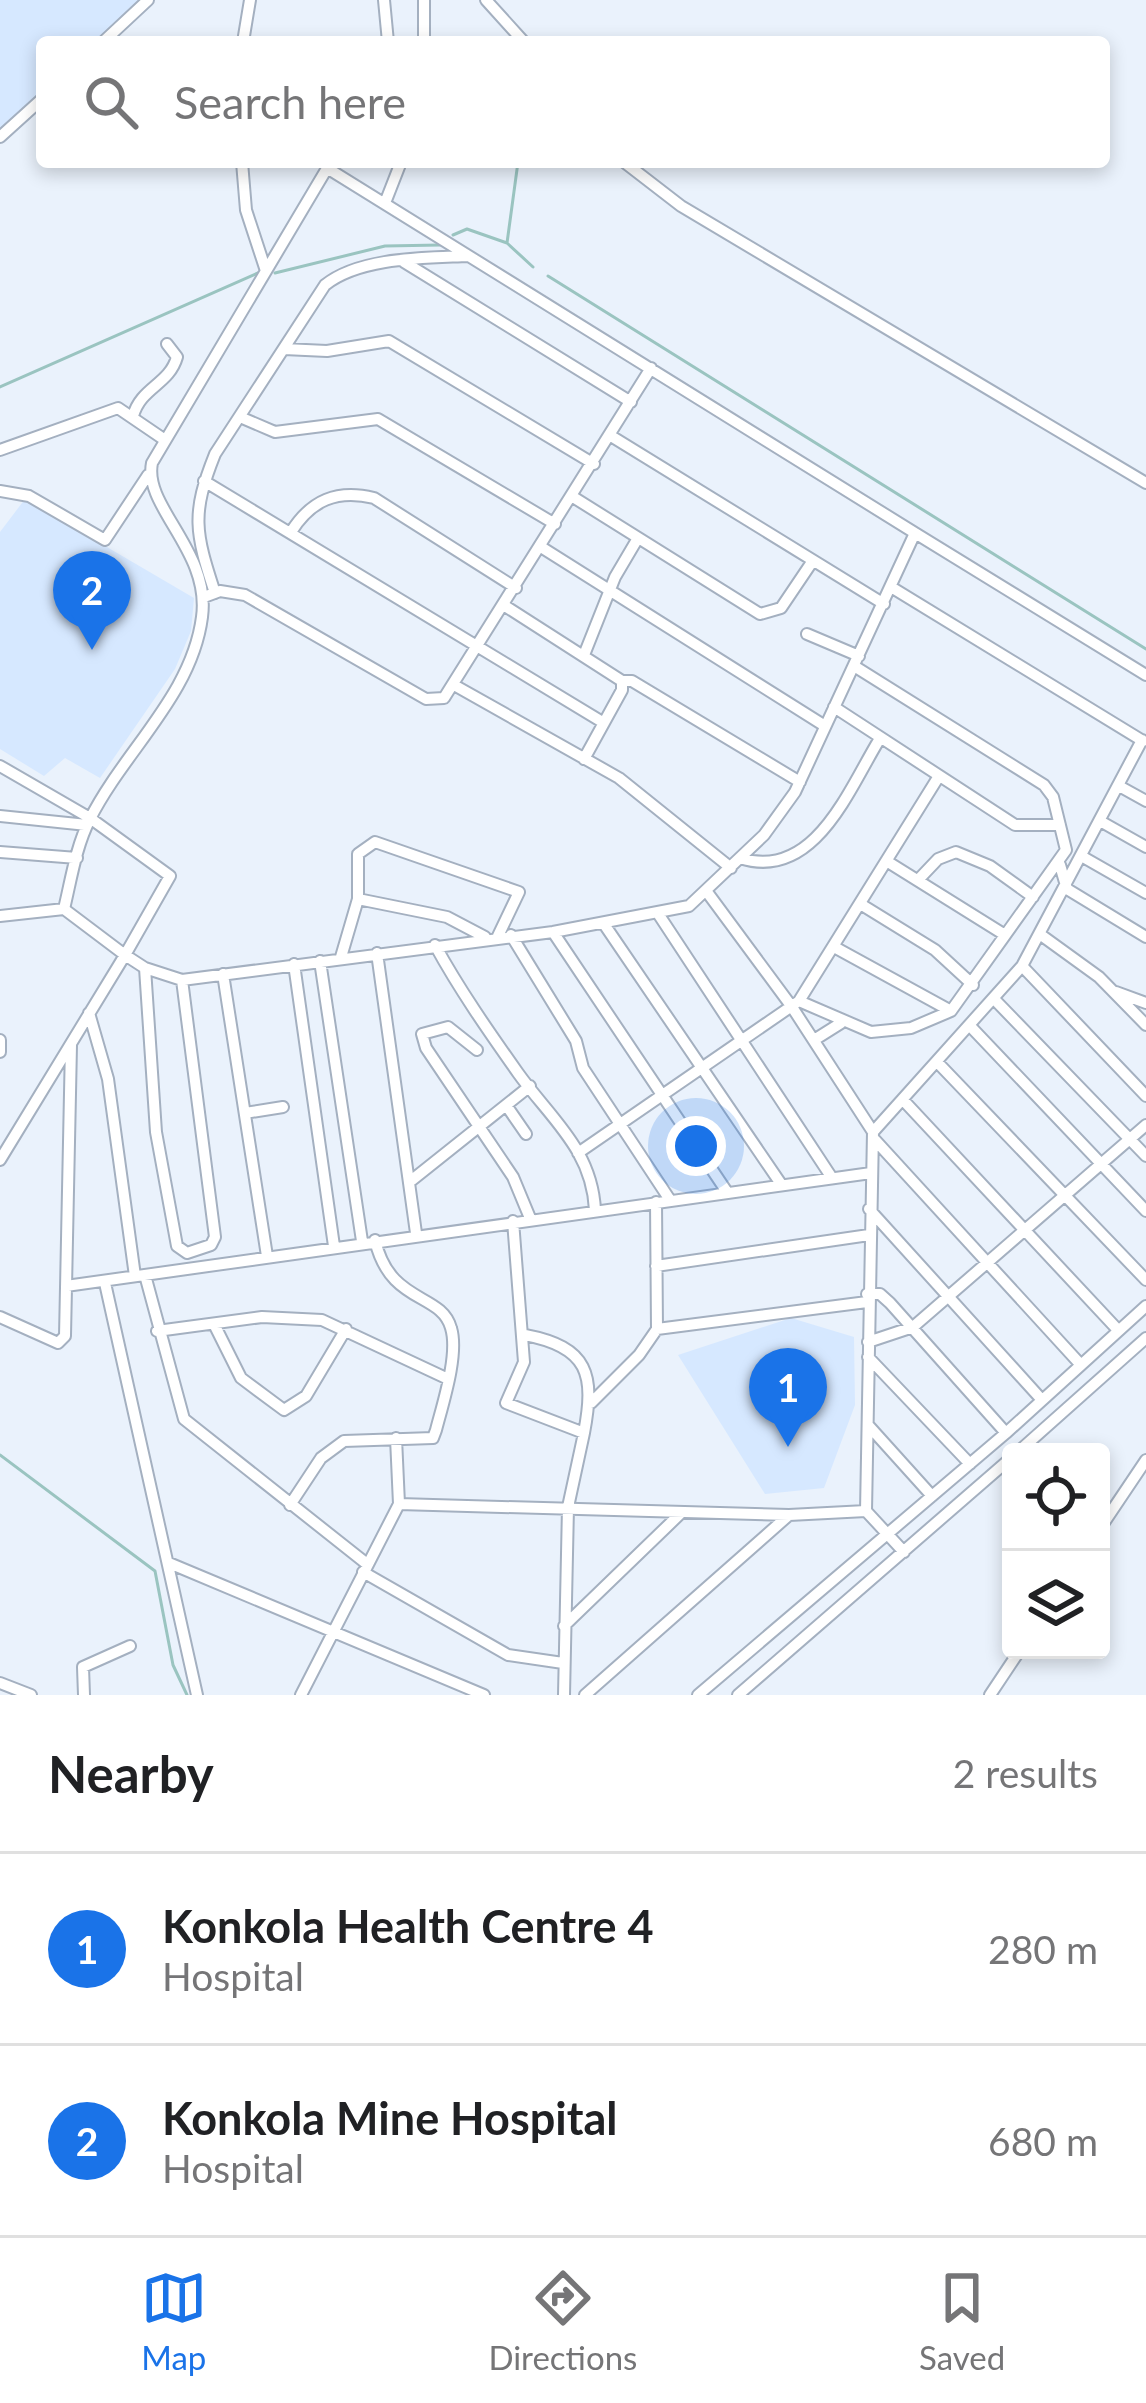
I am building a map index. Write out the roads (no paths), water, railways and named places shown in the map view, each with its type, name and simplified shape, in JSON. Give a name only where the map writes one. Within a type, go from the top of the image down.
[{"type":"street","points":[[109,36],[148,0]]},
{"type":"street","points":[[244,36],[250,0]]},
{"type":"street","points":[[384,0],[387,36]]},
{"type":"street","points":[[424,0],[424,36]]},
{"type":"street","points":[[486,0],[519,36]]},
{"type":"street","points":[[0,137],[36,104]]},
{"type":"street","points":[[242,168],[246,210],[266,272]]},
{"type":"street","points":[[0,491],[29,496],[105,541],[327,168]]},
{"type":"street","points":[[333,168],[1146,675]]},
{"type":"street","points":[[385,203],[399,168]]},
{"type":"street","points":[[632,168],[681,206],[1146,483]]},
{"type":"street","points":[[64,909],[89,822],[189,668],[209,595],[196,536],[195,506],[240,417],[333,278],[404,262],[471,256]]},
{"type":"street","points":[[404,262],[632,402]]},
{"type":"street","points":[[284,349],[327,351],[389,341],[594,464]]},
{"type":"street","points":[[133,416],[142,394],[163,382],[176,365],[174,350],[166,344]]},
{"type":"street","points":[[209,595],[245,595],[426,699],[444,698],[651,368]]},
{"type":"street","points":[[0,450],[32,442],[109,409],[133,416],[165,440]]},
{"type":"street","points":[[240,417],[275,432],[378,418],[555,524]]},
{"type":"street","points":[[611,436],[884,604]]},
{"type":"street","points":[[150,472],[151,483],[195,557],[209,595]]},
{"type":"street","points":[[204,481],[604,723]]},
{"type":"street","points":[[291,532],[315,502],[356,494],[374,498],[516,587]]},
{"type":"street","points":[[573,497],[760,614],[781,608],[812,562]]},
{"type":"street","points":[[0,916],[64,909],[145,968],[182,980],[553,932],[689,906],[777,819],[800,782],[915,533]]},
{"type":"street","points":[[584,655],[638,538]]},
{"type":"street","points":[[541,547],[825,726]]},
{"type":"street","points":[[891,587],[1144,741],[1022,966],[874,1136],[866,1511],[904,1552]]},
{"type":"street","points":[[505,606],[622,681],[632,681],[800,782]]},
{"type":"street","points":[[795,1004],[841,1023],[892,1032],[952,1011],[1060,865],[1066,842],[1053,797],[1027,772],[807,634]]},
{"type":"street","points":[[584,760],[622,681]]},
{"type":"street","points":[[454,685],[660,807],[731,868]]},
{"type":"street","points":[[833,707],[1015,824],[1060,825]]},
{"type":"street","points":[[740,858],[770,862],[816,842],[879,740]]},
{"type":"street","points":[[0,766],[170,876],[0,1160]]},
{"type":"street","points":[[578,1153],[795,1004],[836,948],[939,776]]},
{"type":"street","points":[[1119,786],[1146,801]]},
{"type":"street","points":[[29,816],[37,787]]},
{"type":"street","points":[[0,816],[89,822]]},
{"type":"street","points":[[1100,821],[1146,847]]},
{"type":"street","points":[[341,957],[358,899],[358,854],[375,842],[519,892],[499,936]]},
{"type":"street","points":[[0,852],[77,859]]},
{"type":"street","points":[[918,880],[938,859],[956,852],[990,866],[1033,897]]},
{"type":"street","points":[[1083,857],[1146,893]]},
{"type":"street","points":[[888,862],[1005,935]]},
{"type":"street","points":[[1060,865],[1076,872]]},
{"type":"street","points":[[1060,865],[1067,889],[1146,938]]},
{"type":"street","points":[[707,892],[795,1004],[874,1136],[1081,1365]]},
{"type":"street","points":[[358,899],[447,917],[499,936],[576,1041],[583,1068],[670,1200]]},
{"type":"street","points":[[862,905],[935,950],[973,985]]},
{"type":"street","points":[[659,915],[832,1178]]},
{"type":"street","points":[[604,924],[781,1184]]},
{"type":"street","points":[[553,932],[727,1192]]},
{"type":"street","points":[[1041,935],[1113,991],[1146,1025]]},
{"type":"street","points":[[435,945],[578,1153],[591,1180],[595,1210]]},
{"type":"street","points":[[836,948],[952,1011]]},
{"type":"street","points":[[377,953],[416,1233]]},
{"type":"street","points":[[290,1505],[332,1447],[344,1441],[433,1438],[446,1378],[450,1322],[392,1280],[369,1240],[320,961]]},
{"type":"street","points":[[294,964],[334,1246]]},
{"type":"street","points":[[1022,966],[1146,1096]]},
{"type":"street","points":[[145,968],[160,1168],[177,1246],[187,1253],[211,1245],[215,1237],[182,980]]},
{"type":"street","points":[[223,974],[267,1256]]},
{"type":"street","points":[[1113,991],[1146,1003]]},
{"type":"street","points":[[995,1000],[1146,1156]]},
{"type":"street","points":[[88,1013],[108,1079],[140,1276],[184,1419],[365,1568],[508,1655],[563,1663]]},
{"type":"street","points":[[814,1040],[841,1023]]},
{"type":"street","points":[[477,1050],[448,1027],[422,1034],[426,1048],[513,1177],[530,1218]]},
{"type":"street","points":[[971,1027],[1146,1211]]},
{"type":"street","points":[[0,1040],[0,1052]]},
{"type":"street","points":[[0,1317],[63,1342],[71,1042]]},
{"type":"street","points":[[938,1063],[1146,1280]]},
{"type":"street","points":[[412,1180],[530,1086]]},
{"type":"street","points":[[904,1101],[1118,1330]]},
{"type":"street","points":[[506,1105],[526,1134]]},
{"type":"street","points":[[245,1113],[283,1107]]},
{"type":"street","points":[[868,1342],[914,1327],[1146,1125]]},
{"type":"street","points":[[67,1286],[416,1233],[871,1173]]},
{"type":"street","points":[[656,1202],[657,1329]]},
{"type":"street","points":[[869,1209],[1042,1400]]},
{"type":"street","points":[[513,1221],[525,1335],[523,1368],[506,1403],[584,1433]]},
{"type":"street","points":[[656,1266],[869,1235]]},
{"type":"street","points":[[104,1283],[196,1695]]},
{"type":"street","points":[[591,1403],[657,1329],[880,1294],[1006,1433]]},
{"type":"street","points":[[698,1695],[1006,1433],[1146,1306]]},
{"type":"street","points":[[157,1331],[280,1317],[322,1320],[446,1378]]},
{"type":"street","points":[[214,1324],[241,1378],[284,1410],[306,1396],[346,1329]]},
{"type":"street","points":[[525,1335],[554,1341],[610,1383]]},
{"type":"street","points":[[1028,1443],[1146,1338]]},
{"type":"street","points":[[868,1357],[970,1464]]},
{"type":"street","points":[[564,1695],[568,1507],[591,1403],[584,1365]]},
{"type":"street","points":[[868,1425],[932,1496]]},
{"type":"street","points":[[301,1695],[398,1504],[396,1438]]},
{"type":"street","points":[[1110,1514],[1146,1460]]},
{"type":"street","points":[[738,1695],[1002,1466]]},
{"type":"street","points":[[398,1504],[789,1515],[866,1511]]},
{"type":"street","points":[[564,1626],[682,1512]]},
{"type":"street","points":[[585,1695],[789,1515]]},
{"type":"street","points":[[169,1563],[484,1695]]},
{"type":"street","points":[[84,1695],[83,1667],[130,1646]]},
{"type":"street","points":[[990,1695],[1014,1659]]},
{"type":"street","points":[[0,1685],[5,1695]]},
{"type":"street","points":[[0,1685],[31,1695]]},
{"type":"waterway","points":[[517,168],[507,243],[533,267]]},
{"type":"waterway","points":[[453,235],[467,229],[507,243]]},
{"type":"waterway","points":[[275,273],[385,246],[440,245]]},
{"type":"waterway","points":[[0,387],[260,272]]},
{"type":"waterway","points":[[548,276],[1146,649]]},
{"type":"waterway","points":[[0,1455],[155,1571],[173,1665],[187,1695]]},
{"type":"place","name":"Konkola Mine Hospital","points":[[92,650]]},
{"type":"place","name":"Konkola Health Centre 4","points":[[788,1447]]}]
